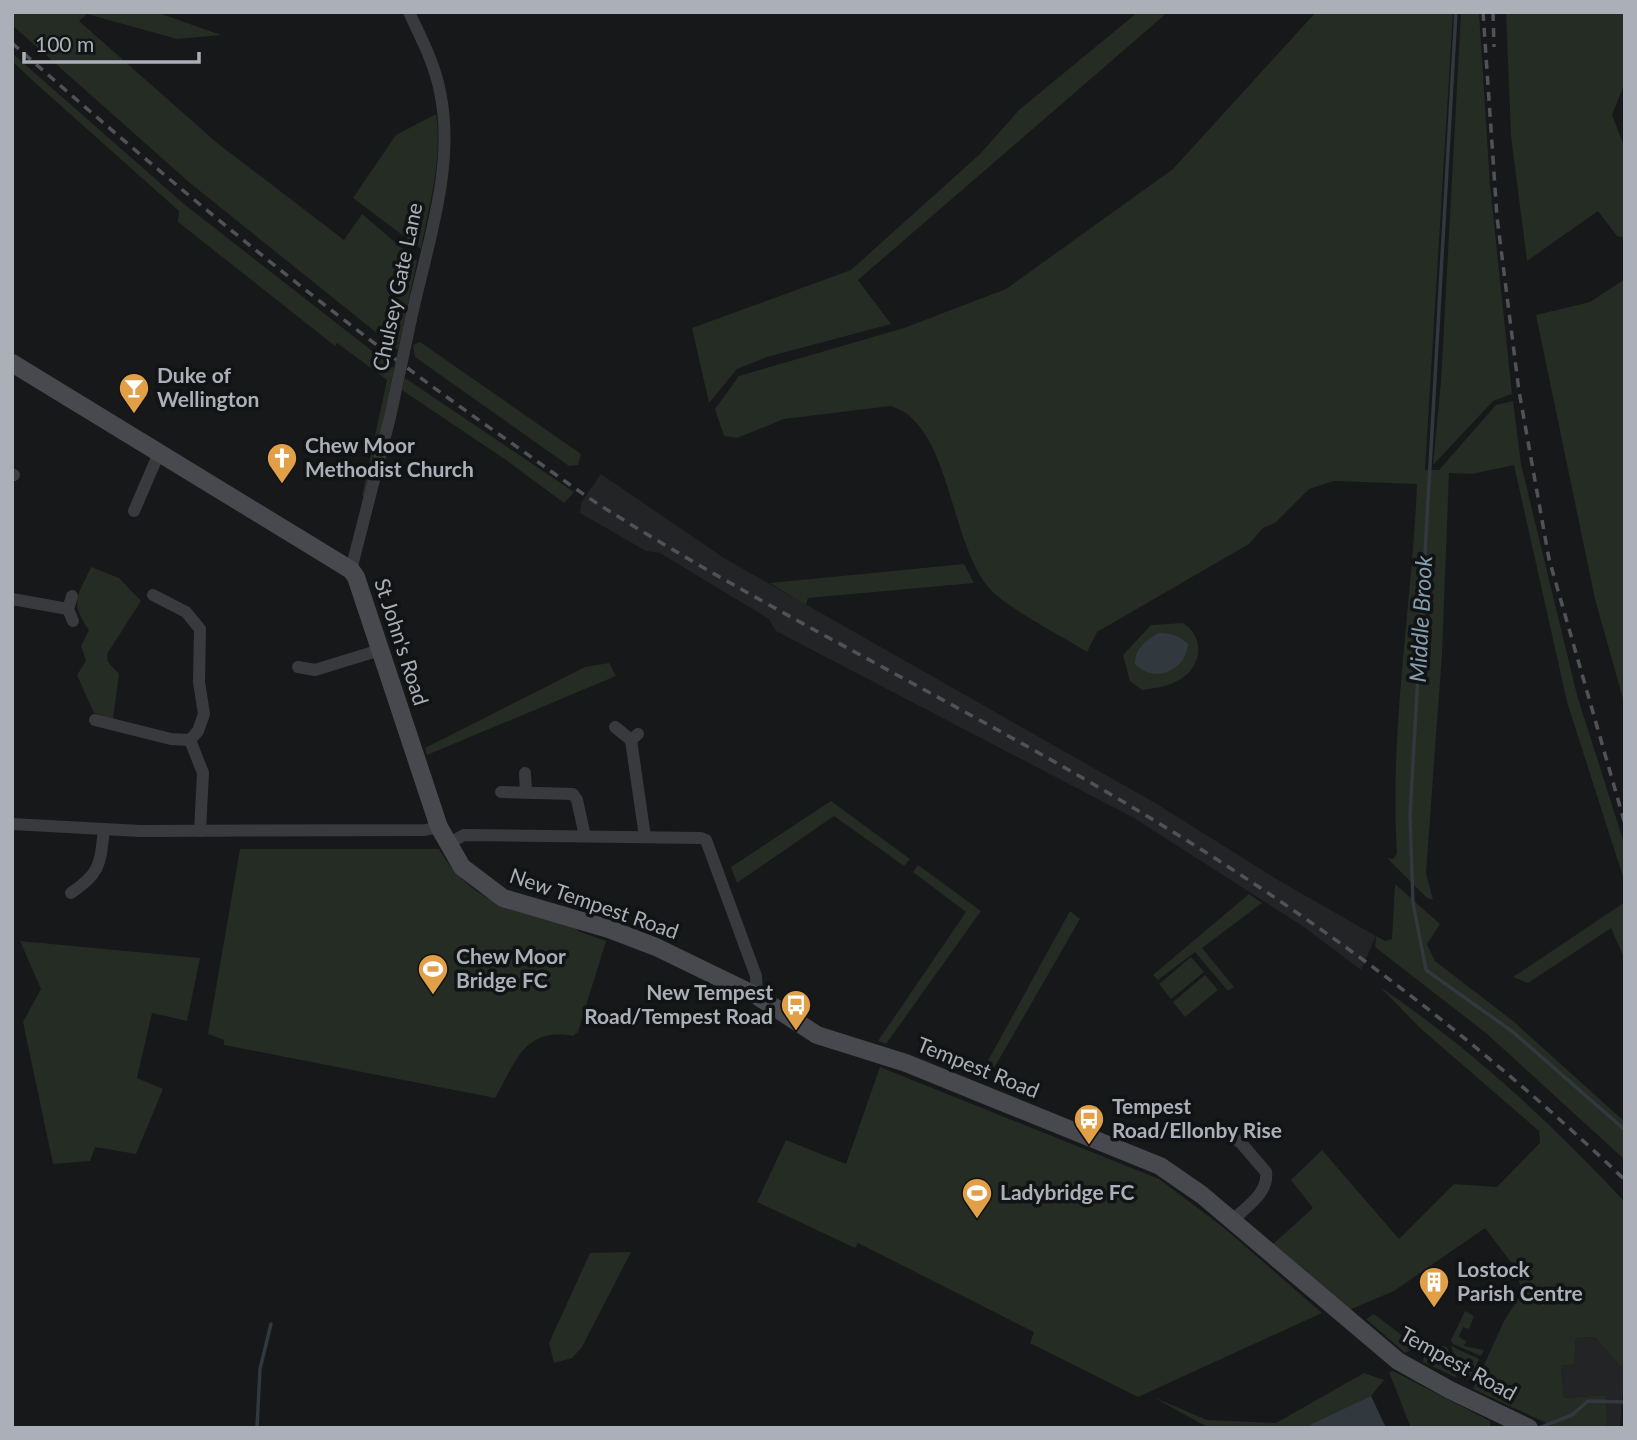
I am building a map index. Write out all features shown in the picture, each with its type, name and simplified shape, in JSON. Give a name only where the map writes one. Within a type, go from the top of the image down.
[{"type":"street","name":"Chulsey Gate Lane","points":[[351,570],[390,417],[440,184],[444,136],[440,92],[409,12]]},
{"type":"street","name":"St John's Road","points":[[12,363],[351,570],[356,578],[439,827]]},
{"type":"street","points":[[134,511],[159,453]]},
{"type":"street","points":[[153,595],[186,612],[200,629],[198,682],[204,714],[198,731],[190,740]]},
{"type":"street","points":[[12,599],[71,609]]},
{"type":"street","points":[[298,667],[312,676],[380,650]]},
{"type":"street","points":[[95,720],[171,739],[190,740]]},
{"type":"street","points":[[615,727],[635,737],[645,837]]},
{"type":"street","points":[[190,740],[203,774],[200,831]]},
{"type":"street","points":[[525,773],[526,792]]},
{"type":"street","points":[[501,792],[573,794],[578,800],[584,836]]},
{"type":"street","points":[[12,824],[200,831],[425,830],[439,827]]},
{"type":"street","name":"New Tempest Road","points":[[439,827],[447,844],[469,874],[503,898],[645,943],[757,996]]},
{"type":"street","points":[[71,893],[92,884],[99,867],[104,829]]},
{"type":"street","points":[[447,844],[464,835],[706,840],[756,976],[757,996]]},
{"type":"street","name":"Tempest Road","points":[[757,996],[817,1035],[906,1063],[1138,1155],[1179,1178],[1233,1220],[1398,1360],[1450,1390],[1530,1428]]},
{"type":"street","points":[[1227,1133],[1241,1143],[1266,1171],[1267,1177],[1261,1193],[1233,1220]]},
{"type":"shaded area","points":[[12,12],[156,12],[221,35],[177,39],[87,14],[79,21],[216,142],[344,240],[362,214],[417,261],[398,350],[190,183],[12,25]]},
{"type":"shaded area","points":[[1138,12],[1168,12],[858,280],[891,324],[767,357],[737,369],[709,403],[692,328],[851,270],[980,154],[1019,110]]},
{"type":"shaded area","points":[[1316,12],[1453,12],[1425,470],[1439,470],[1496,405],[1513,401],[1521,464],[1577,695],[1625,846],[1625,883],[1567,702],[1514,465],[1472,474],[1449,473],[1442,654],[1426,873],[1433,900],[1427,898],[1387,858],[1393,859],[1397,854],[1395,807],[1398,715],[1417,484],[1334,481],[1309,489],[1275,523],[1263,528],[1249,544],[1097,632],[1087,652],[1024,615],[992,591],[978,572],[967,547],[938,460],[926,436],[910,417],[890,406],[784,419],[737,438],[724,436],[715,409],[739,376],[904,328],[1006,289],[1173,169]]},
{"type":"shaded area","points":[[1461,12],[1479,12],[1490,185],[1512,394],[1493,401],[1433,465],[1441,382]]},
{"type":"shaded area","points":[[1506,12],[1625,12],[1625,82],[1612,115],[1625,148],[1625,238],[1617,236],[1598,211],[1527,261],[1511,136]]},
{"type":"shaded area","points":[[12,53],[184,204],[394,368],[367,498],[362,496],[387,380],[337,343],[335,346],[178,222],[179,211],[32,80],[12,61]]},
{"type":"shaded area","points":[[436,114],[438,148],[421,249],[353,198],[396,135]]},
{"type":"shaded area","points":[[1625,279],[1625,706],[1595,599],[1536,315],[1590,302]]},
{"type":"shaded area","points":[[420,342],[581,454],[578,465],[569,466],[415,357],[413,345]]},
{"type":"shaded area","points":[[405,378],[574,492],[564,503],[402,390]]},
{"type":"shaded area","points":[[601,474],[724,558],[1157,804],[1278,880],[1376,936],[1361,970],[1304,927],[1134,818],[776,631],[769,619],[660,553],[646,551],[580,513],[581,503]]},
{"type":"shaded area","points":[[964,564],[974,583],[808,598],[806,605],[770,583]]},
{"type":"shaded area","points":[[91,567],[119,578],[141,601],[107,654],[108,662],[119,674],[113,719],[94,713],[77,675],[86,661],[81,646],[89,630],[77,605],[79,592]]},
{"type":"shaded area","points":[[1183,623],[1195,636],[1198,644],[1197,660],[1193,668],[1179,680],[1161,687],[1142,690],[1130,681],[1123,655],[1151,625]]},
{"type":"shaded area","points":[[1158,633],[1174,635],[1188,644],[1182,661],[1168,672],[1160,674],[1143,670],[1135,664],[1135,658],[1142,646]]},
{"type":"shaded area","points":[[609,663],[616,676],[427,755],[425,748],[585,667]]},
{"type":"shaded area","points":[[831,801],[910,859],[904,866],[834,816],[737,883],[731,867]]},
{"type":"shaded area","points":[[240,849],[439,849],[466,883],[497,903],[574,925],[578,931],[606,941],[578,1032],[573,1036],[556,1035],[532,1042],[516,1060],[495,1098],[224,1045],[224,1040],[208,1034]]},
{"type":"shaded area","points":[[918,865],[981,911],[886,1044],[878,1041],[966,912],[913,872]]},
{"type":"shaded area","points":[[1395,884],[1440,924],[1427,944],[1435,961],[1513,1021],[1625,1122],[1625,1160],[1486,1033],[1375,947],[1376,936],[1385,941],[1392,939]]},
{"type":"shaded area","points":[[1249,894],[1262,903],[1202,948],[1234,987],[1228,991],[1195,952],[1158,980],[1153,975]]},
{"type":"shaded area","points":[[1625,902],[1625,960],[1611,928],[1528,983],[1513,977]]},
{"type":"shaded area","points":[[1070,911],[1080,919],[986,1082],[978,1079]]},
{"type":"shaded area","points":[[20,941],[200,958],[187,1021],[152,1013],[137,1078],[163,1089],[136,1154],[95,1147],[90,1161],[53,1164],[23,1022],[41,989]]},
{"type":"shaded area","points":[[1191,957],[1204,972],[1171,999],[1159,984]]},
{"type":"shaded area","points":[[1205,975],[1218,990],[1185,1017],[1173,1002]]},
{"type":"shaded area","points":[[1380,987],[1447,1036],[1508,1087],[1625,1202],[1625,1366],[1620,1366],[1595,1337],[1576,1338],[1574,1364],[1561,1366],[1564,1398],[1606,1395],[1607,1428],[1555,1427],[1473,1389],[1504,1321],[1522,1293],[1516,1269],[1485,1228],[1394,1291],[1349,1310],[1272,1245],[1313,1208],[1291,1180],[1322,1150],[1399,1239],[1454,1184],[1497,1187],[1540,1143],[1539,1131],[1420,1028]]},
{"type":"shaded area","points":[[880,1067],[1159,1179],[1223,1227],[1322,1313],[1138,1397],[1030,1343],[1034,1332],[858,1243],[855,1248],[757,1202],[786,1140],[846,1164]]},
{"type":"shaded area","points":[[631,1252],[582,1347],[572,1358],[554,1363],[549,1343],[590,1253]]},
{"type":"shaded area","points":[[1465,1311],[1474,1316],[1469,1329],[1463,1327],[1459,1337],[1466,1341],[1464,1346],[1484,1350],[1481,1356],[1453,1344],[1451,1340]]},
{"type":"shaded area","points":[[1374,1314],[1412,1343],[1412,1349],[1405,1353],[1366,1319]]},
{"type":"shaded area","points":[[1595,1337],[1620,1366],[1625,1366],[1620,1427],[1607,1428],[1606,1395],[1564,1398],[1561,1366],[1574,1364],[1576,1338]]},
{"type":"shaded area","points":[[1451,1346],[1479,1359],[1470,1380],[1460,1378]]},
{"type":"shaded area","points":[[1447,1347],[1457,1378],[1423,1362],[1424,1356],[1433,1360],[1438,1348]]},
{"type":"shaded area","points":[[1393,1371],[1490,1421],[1490,1428],[1411,1428],[1389,1372]]},
{"type":"shaded area","points":[[1364,1373],[1384,1380],[1371,1396],[1308,1428],[1209,1428],[1153,1397],[1207,1420],[1276,1423]]},
{"type":"shaded area","points":[[1371,1396],[1386,1428],[1308,1428],[1312,1424]]},
{"type":"waterway","name":"Middle Brook","points":[[1456,12],[1410,815],[1413,903],[1426,970],[1513,1032],[1625,1130]]},
{"type":"waterway","points":[[257,1428],[260,1369],[271,1324]]},
{"type":"waterway","points":[[1539,1428],[1572,1415],[1588,1401],[1625,1402]]},
{"type":"railway","points":[[1483,12],[1497,217],[1519,391],[1549,559],[1625,824]]},
{"type":"railway","points":[[1493,12],[1494,47]]},
{"type":"railway","points":[[12,43],[130,146],[312,295],[561,479],[737,587],[1020,743],[1222,863],[1344,946],[1460,1034],[1625,1180]]},
{"type":"place","name":"Duke of Wellington","points":[[134,415]]},
{"type":"place","name":"Chew Moor Methodist Church","points":[[282,485]]},
{"type":"place","name":"Chew Moor Bridge FC","points":[[433,996]]},
{"type":"place","name":"New Tempest Road/Tempest Road","points":[[796,1032]]},
{"type":"place","name":"Tempest Road/Ellonby Rise","points":[[1089,1146]]},
{"type":"place","name":"Ladybridge FC","points":[[977,1220]]},
{"type":"place","name":"Lostock Parish Centre","points":[[1434,1309]]}]
